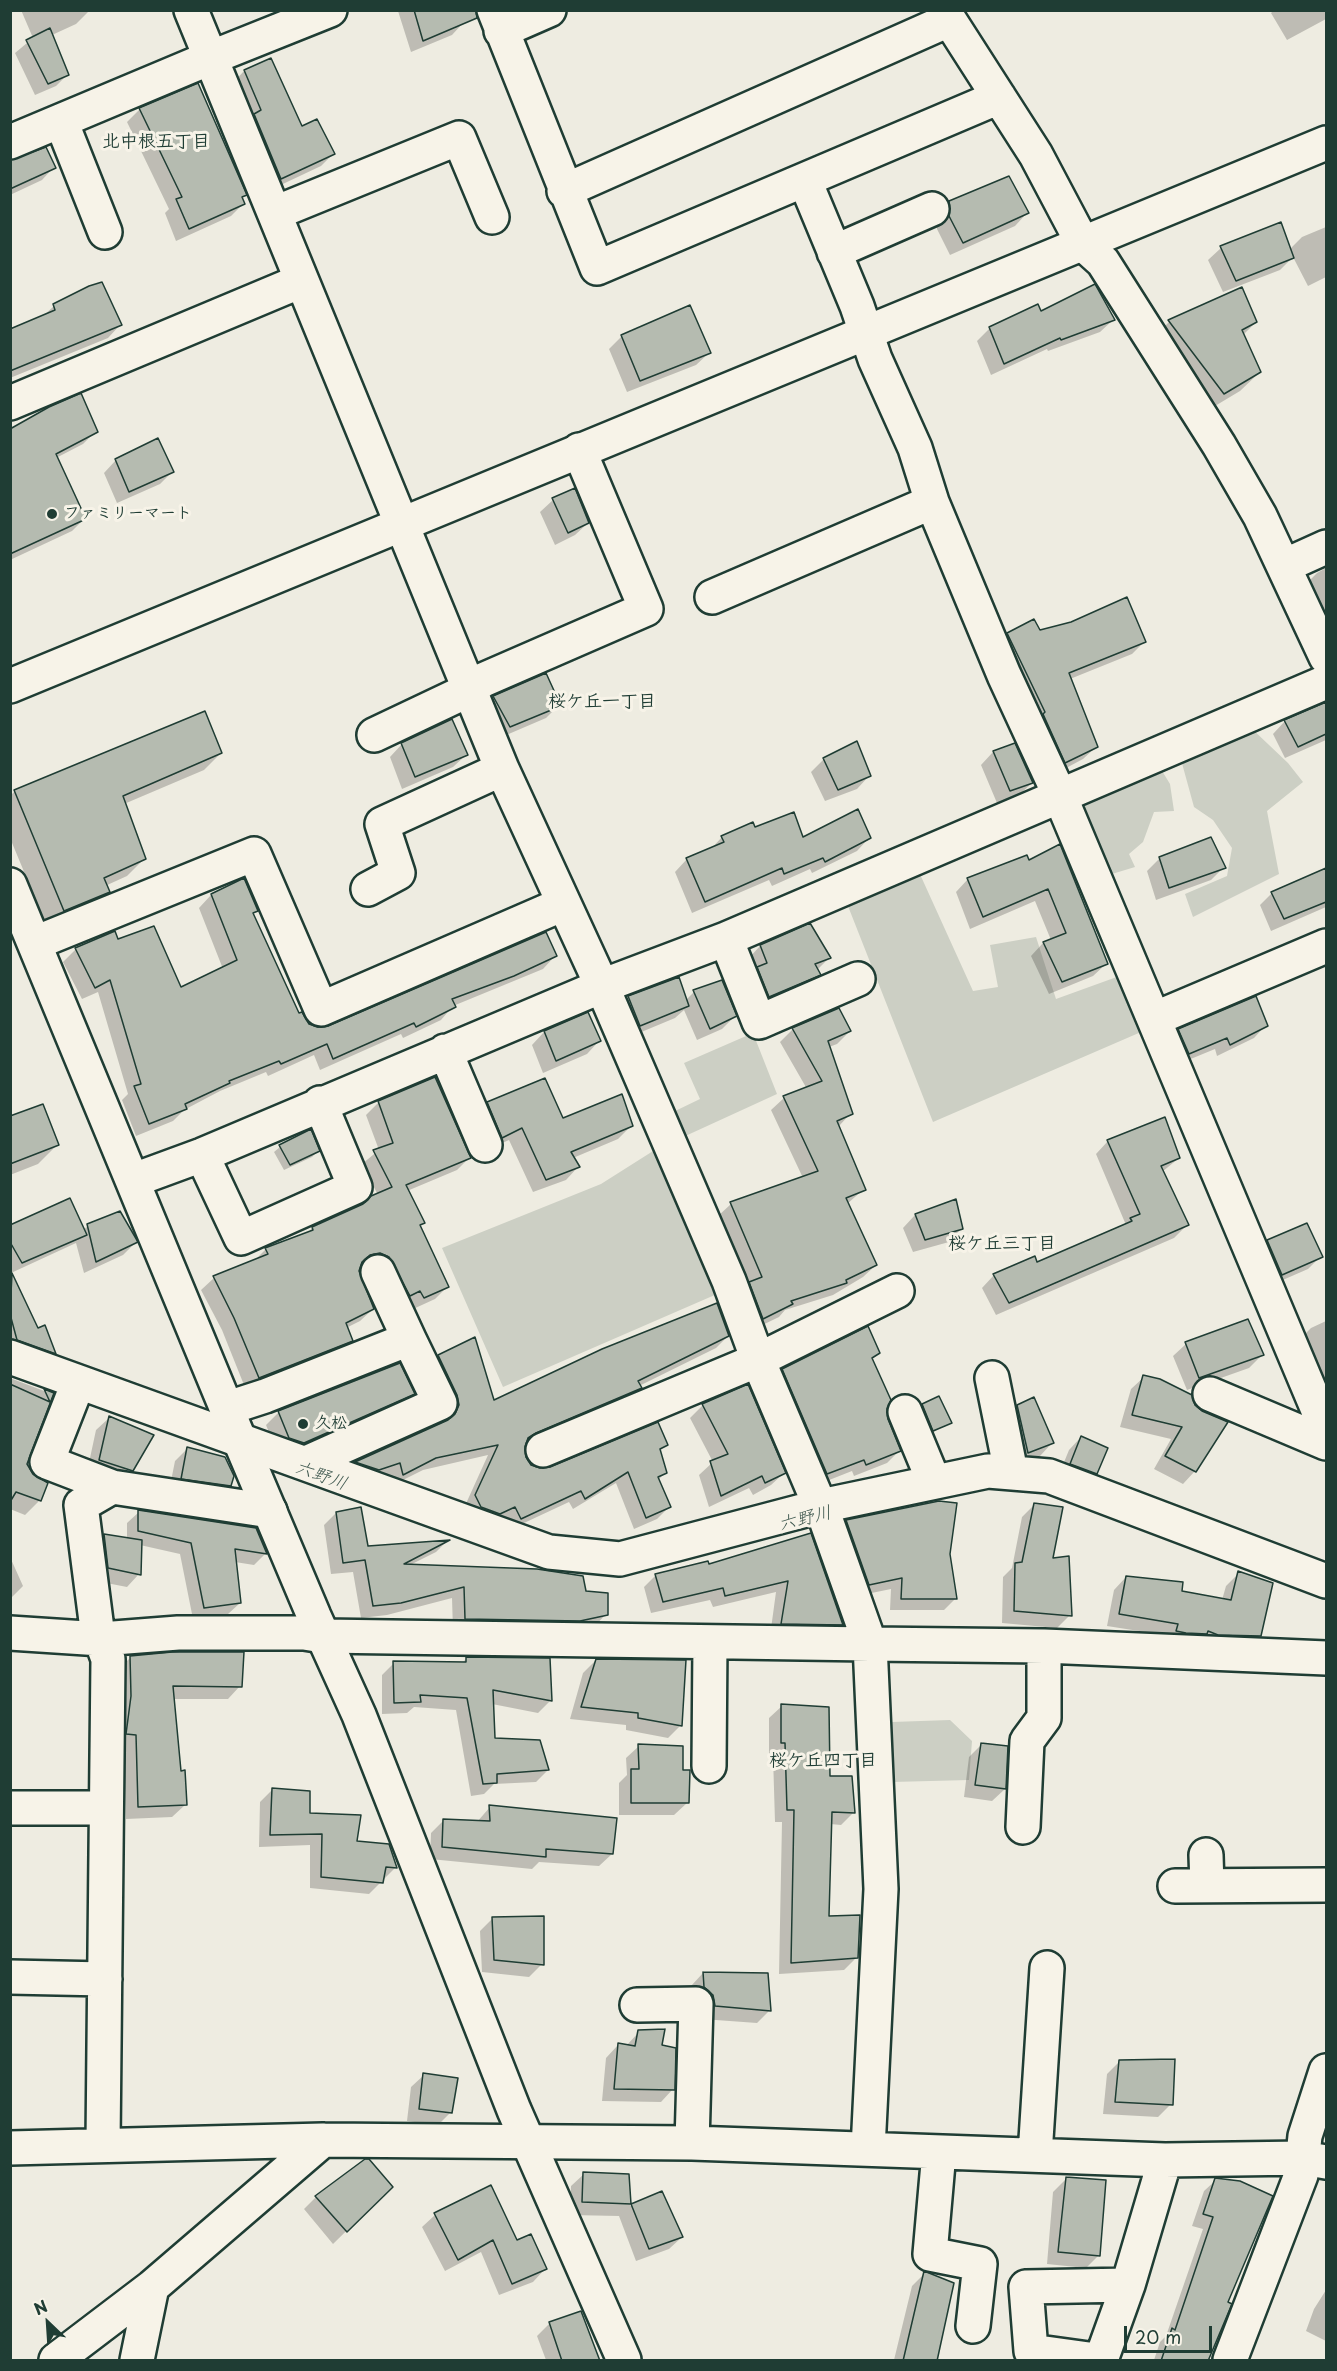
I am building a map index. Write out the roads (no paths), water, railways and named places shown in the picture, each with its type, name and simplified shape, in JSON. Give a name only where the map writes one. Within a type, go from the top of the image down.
[{"type":"street","points":[[191,10],[502,769],[602,986],[729,1281],[758,1360],[822,1511],[870,1644],[881,1889],[868,2149]]},
{"type":"street","points":[[10,142],[330,10]]},
{"type":"street","points":[[549,10],[497,21],[597,268],[805,182],[999,97]]},
{"type":"street","points":[[564,191],[946,15],[1036,155],[1083,244],[1103,262],[1219,445],[1260,516],[1326,657]]},
{"type":"street","points":[[61,121],[105,232]]},
{"type":"street","points":[[274,213],[459,138],[492,217]]},
{"type":"street","points":[[10,686],[1326,143]]},
{"type":"street","points":[[805,182],[866,332],[874,359],[915,448],[932,502],[1004,675],[1060,796],[1326,1429]]},
{"type":"street","points":[[834,252],[932,209]]},
{"type":"street","points":[[10,403],[301,281]]},
{"type":"street","points":[[374,735],[471,689],[483,680],[646,609],[579,450]]},
{"type":"street","points":[[712,597],[932,502]]},
{"type":"street","points":[[1284,566],[1326,547]]},
{"type":"street","points":[[134,1180],[202,1155],[320,1103],[602,986],[726,939],[1326,682]]},
{"type":"street","points":[[368,889],[398,873],[382,824],[502,769]]},
{"type":"street","points":[[36,943],[254,854],[321,1009],[563,904]]},
{"type":"street","points":[[10,885],[134,1180],[240,1442],[322,1636],[360,1715],[529,2142],[624,2361]]},
{"type":"street","points":[[726,939],[759,1022],[858,979]]},
{"type":"street","points":[[1154,1019],[1326,946]]},
{"type":"street","points":[[445,1051],[485,1144]]},
{"type":"street","points":[[202,1155],[241,1238],[355,1187],[320,1103]]},
{"type":"street","points":[[306,1463],[440,1404],[378,1272]]},
{"type":"street","points":[[543,1450],[758,1360],[897,1291]]},
{"type":"street","points":[[228,1408],[265,1396],[409,1339]]},
{"type":"street","points":[[10,1357],[76,1390],[306,1463],[549,1552],[620,1558],[988,1471],[1049,1476],[1326,1581]]},
{"type":"street","points":[[992,1378],[1011,1472]]},
{"type":"street","points":[[76,1390],[47,1462],[112,1487],[270,1511]]},
{"type":"street","points":[[1210,1394],[1326,1443]]},
{"type":"street","points":[[905,1412],[934,1482]]},
{"type":"street","points":[[103,2143],[108,1659],[97,1629],[81,1505],[112,1487]]},
{"type":"street","points":[[10,1634],[101,1640],[178,1633],[304,1633],[322,1636],[1044,1646],[1326,1658]]},
{"type":"street","points":[[709,1766],[710,1641]]},
{"type":"street","points":[[1023,1827],[1027,1741],[1044,1718],[1044,1646]]},
{"type":"street","points":[[10,1808],[105,1808]]},
{"type":"street","points":[[1175,1886],[1207,1870],[1326,1885]]},
{"type":"street","points":[[1035,2155],[1047,1968]]},
{"type":"street","points":[[10,1977],[105,1979]]},
{"type":"street","points":[[637,2005],[696,2004],[692,2143]]},
{"type":"street","points":[[1315,2160],[1305,2136],[1326,2071]]},
{"type":"street","points":[[56,2361],[152,2287],[323,2140]]},
{"type":"street","points":[[10,2148],[103,2143],[323,2140],[692,2143],[1165,2160],[1315,2160]]},
{"type":"street","points":[[939,2152],[930,2254],[980,2264],[973,2326]]},
{"type":"street","points":[[1101,2361],[1128,2285],[1165,2160]]},
{"type":"street","points":[[1230,2361],[1301,2175],[1315,2160]]},
{"type":"street","points":[[1096,2361],[1031,2351],[1026,2287],[1128,2285]]},
{"type":"street","points":[[137,2361],[152,2287]]},
{"type":"place","name":"ファミリーマート","points":[[52,514]]},
{"type":"place","name":"久松","points":[[303,1424]]},
{"type":"district","name":"北中根五丁目","points":[[156,142]]},
{"type":"district","name":"桜ケ丘一丁目","points":[[602,702]]},
{"type":"district","name":"桜ケ丘三丁目","points":[[1002,1244]]},
{"type":"district","name":"桜ケ丘四丁目","points":[[823,1761]]},
{"type":"water label","name":"六野川","points":[[321,1476]]},
{"type":"water label","name":"六野川","points":[[805,1519]]}]
